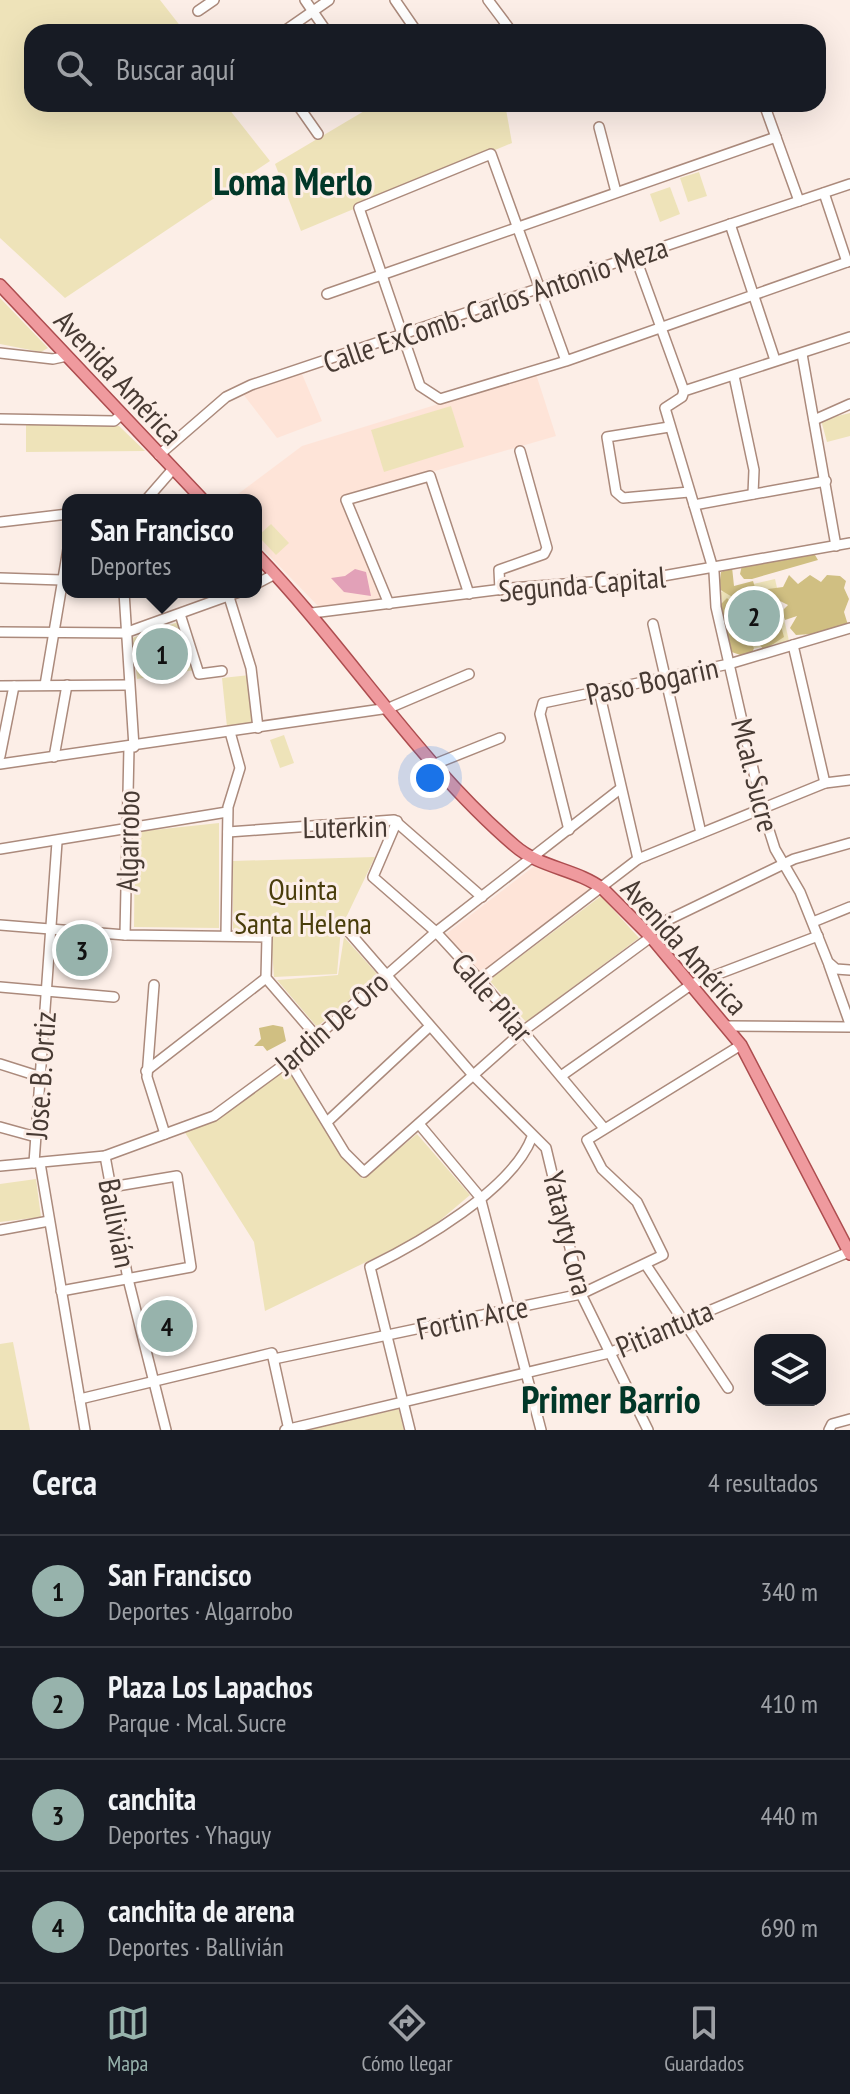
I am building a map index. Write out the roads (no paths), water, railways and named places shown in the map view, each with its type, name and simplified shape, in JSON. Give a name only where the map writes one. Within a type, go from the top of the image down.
[{"type":"main road","name":"Avenida América","points":[[0,285],[197,494]]},
{"type":"main road","name":"Avenida América","points":[[262,560],[312,613],[435,764],[509,841],[534,858],[590,879],[603,889],[692,984],[741,1045],[850,1253]]},
{"type":"street","points":[[198,11],[214,0]]},
{"type":"street","points":[[305,0],[322,24]]},
{"type":"street","points":[[294,24],[329,0]]},
{"type":"street","points":[[395,0],[412,24]]},
{"type":"street","points":[[488,0],[506,24]]},
{"type":"street","points":[[303,112],[318,134]]},
{"type":"street","points":[[767,112],[799,201]]},
{"type":"street","points":[[599,127],[616,192]]},
{"type":"street","points":[[327,294],[379,273],[776,137]]},
{"type":"street","points":[[566,361],[491,154],[359,208],[379,273],[422,389],[440,399],[566,361],[848,261],[824,193]]},
{"type":"street","name":"Calle ExComb. Carlos Antonio Meza","points":[[159,455],[234,393],[850,184]]},
{"type":"street","points":[[730,224],[775,360]]},
{"type":"street","points":[[635,256],[684,391],[682,397],[665,408],[669,427],[607,437],[605,442],[616,492],[623,498],[689,492]]},
{"type":"street","points":[[684,391],[850,337]]},
{"type":"street","points":[[0,353],[53,359],[67,356]]},
{"type":"street","points":[[802,354],[836,546]]},
{"type":"street","points":[[734,376],[754,470],[753,494]]},
{"type":"street","points":[[814,420],[850,404]]},
{"type":"street","points":[[0,419],[114,421],[121,415]]},
{"type":"street","name":"Mcal. Sucre","points":[[669,427],[713,567],[716,607],[762,808],[783,864],[813,922],[850,1026]]},
{"type":"street","points":[[500,590],[499,570],[544,554],[547,548],[520,451]]},
{"type":"street","points":[[151,494],[173,469]]},
{"type":"street","points":[[389,604],[346,500],[430,476],[469,594]]},
{"type":"street","points":[[694,505],[826,481]]},
{"type":"street","points":[[0,522],[62,515]]},
{"type":"street","name":"Segunda Capital","points":[[312,613],[500,590],[657,577],[850,543]]},
{"type":"street","points":[[262,581],[275,574]]},
{"type":"street","points":[[0,578],[62,580],[45,685]]},
{"type":"street","name":"Algarrobo","points":[[124,598],[132,747],[125,935]]},
{"type":"street","points":[[0,632],[125,633],[222,598]]},
{"type":"street","points":[[233,598],[251,668],[258,728]]},
{"type":"street","points":[[180,614],[199,674],[222,671]]},
{"type":"street","points":[[653,624],[701,833]]},
{"type":"street","name":"Paso Bogarin","points":[[569,830],[540,714],[541,705],[729,664],[849,628]]},
{"type":"street","points":[[793,645],[825,783]]},
{"type":"street","points":[[0,764],[389,708],[469,674]]},
{"type":"street","points":[[54,757],[67,685]]},
{"type":"street","points":[[0,686],[129,685]]},
{"type":"street","points":[[0,756],[14,686]]},
{"type":"street","points":[[599,691],[638,859]]},
{"type":"street","points":[[226,935],[227,812],[240,768],[230,732]]},
{"type":"street","points":[[435,764],[500,738]]},
{"type":"street","points":[[480,980],[603,889],[638,859],[825,783],[850,780]]},
{"type":"street","name":"Jardin De Oro","points":[[0,1166],[105,1156],[214,1116],[289,1061],[436,932],[620,789]]},
{"type":"street","points":[[0,849],[227,812]]},
{"type":"street","name":"Luterkin","points":[[228,832],[397,821],[482,897]]},
{"type":"street","name":"Calle Pilar","points":[[397,821],[373,877],[436,932],[603,1127]]},
{"type":"street","name":"Jose. B. Ortiz","points":[[57,842],[49,928],[37,1163],[85,1430]]},
{"type":"street","points":[[289,1061],[345,1153],[364,1172],[523,1031],[648,934],[783,864],[850,843]]},
{"type":"street","points":[[813,922],[850,907]]},
{"type":"street","points":[[0,925],[125,935],[267,937],[266,978],[317,1037]]},
{"type":"street","name":"Yatayty Cora","points":[[349,932],[473,1075],[549,1153],[581,1294],[648,1430]]},
{"type":"street","points":[[561,1076],[692,984],[818,936]]},
{"type":"street","points":[[828,962],[836,969],[850,970]]},
{"type":"street","points":[[146,1071],[266,978]]},
{"type":"street","points":[[154,985],[146,1071],[165,1134]]},
{"type":"street","points":[[0,987],[114,997]]},
{"type":"street","points":[[327,1122],[430,1026]]},
{"type":"street","points":[[727,1026],[850,1026]]},
{"type":"street","points":[[603,1127],[741,1045]]},
{"type":"street","points":[[0,1064],[41,1077]]},
{"type":"street","points":[[419,1124],[480,1197],[541,1430]]},
{"type":"street","points":[[0,1127],[36,1137]]},
{"type":"street","name":"Fortin Arce","points":[[80,1399],[273,1356],[581,1294],[646,1265],[663,1255],[637,1202],[602,1169],[587,1140],[603,1127]]},
{"type":"street","points":[[410,1430],[370,1267],[428,1238],[480,1197],[520,1159],[532,1137]]},
{"type":"street","name":"Ballivián","points":[[105,1156],[128,1279],[166,1430]]},
{"type":"street","points":[[61,1291],[191,1267],[177,1176],[111,1187]]},
{"type":"street","points":[[0,1230],[49,1221]]},
{"type":"street","name":"Pitiantuta","points":[[288,1430],[609,1353],[683,1319],[850,1253]]},
{"type":"street","points":[[646,1265],[728,1388]]},
{"type":"street","points":[[273,1356],[288,1430]]},
{"type":"street","points":[[829,1430],[832,1424],[850,1419]]},
{"type":"place","name":"Plaza Los Lapachos","points":[[754,616]]},
{"type":"place","name":"San Francisco","points":[[162,654]]},
{"type":"place","name":"canchita","points":[[82,950]]},
{"type":"place","name":"canchita de arena","points":[[167,1326]]},
{"type":"district","name":"Loma Merlo","points":[[293,180]]},
{"type":"district","name":"Primer Barrio","points":[[611,1398]]},
{"type":"park label","name":"Quinta Santa Helena","points":[[303,905]]}]
